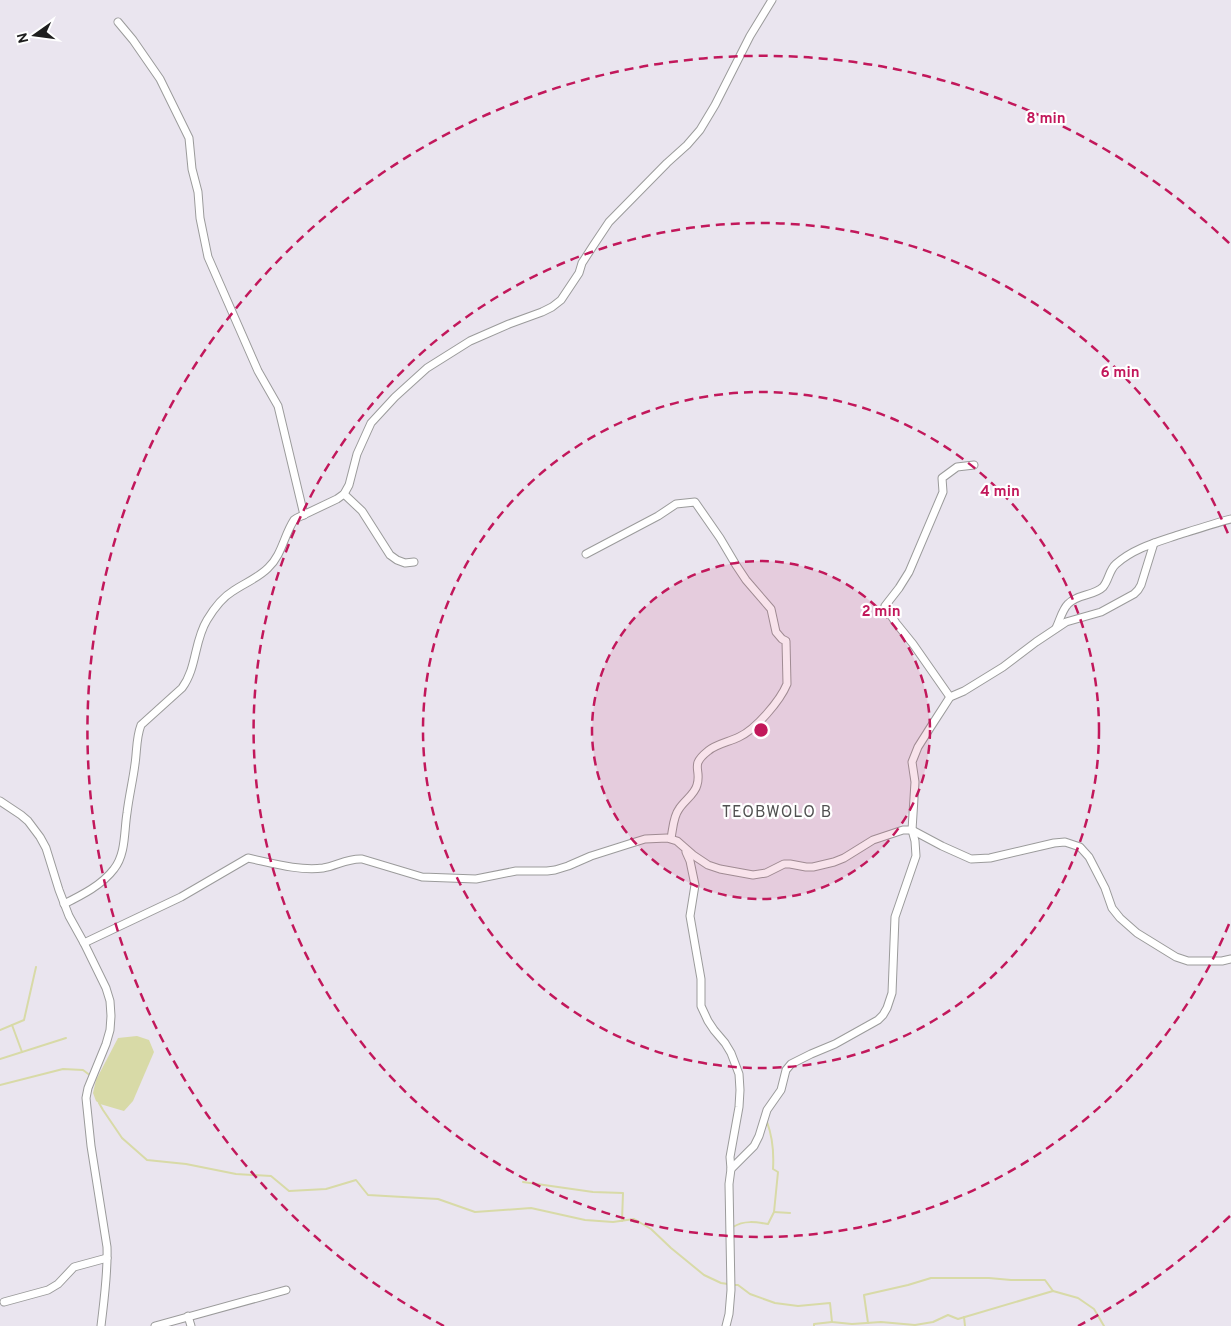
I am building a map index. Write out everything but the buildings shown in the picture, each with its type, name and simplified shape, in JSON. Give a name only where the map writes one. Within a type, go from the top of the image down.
[{"type":"street","points":[[64,904],[94,888],[116,867],[121,857],[128,800],[136,762],[138,732],[141,726],[187,682],[201,633],[211,614],[230,593],[269,567],[276,559],[291,524],[297,518],[337,500],[344,494],[349,486],[356,454],[371,423],[421,373],[470,341],[508,324],[542,312],[561,300],[579,273],[582,263],[609,222],[700,130],[715,105],[753,30],[772,0]]},
{"type":"street","points":[[118,22],[133,40],[160,80],[189,138],[191,164],[199,197],[200,218],[208,258],[258,371],[278,406],[304,515]]},
{"type":"street","points":[[950,697],[885,606],[909,572],[943,492],[942,478],[957,467],[974,465]]},
{"type":"street","points":[[344,494],[362,511],[390,555],[405,563],[414,562]]},
{"type":"street","points":[[586,554],[658,516],[676,504],[695,502],[746,580],[771,609],[776,632],[786,641],[787,684],[785,690],[774,705],[750,730],[740,737],[712,748],[700,758],[696,768],[698,785],[678,810],[671,838]]},
{"type":"street","points":[[1056,628],[1069,602],[1100,589],[1114,566],[1138,549],[1231,519]]},
{"type":"street","points":[[731,1169],[756,1141],[767,1110],[783,1086],[786,1070],[792,1064],[835,1044],[871,1024],[883,1016],[887,1008],[892,993],[895,917],[916,856],[916,841],[912,830],[915,782],[912,762],[918,747],[950,697],[964,691],[1003,667],[1066,622],[1101,612],[1134,594],[1141,585],[1154,543]]},
{"type":"street","points":[[0,801],[28,821],[40,837],[46,848],[64,904],[106,988],[110,1001],[110,1030],[86,1098],[91,1146],[104,1223],[107,1258],[100,1326]]},
{"type":"street","points":[[84,943],[181,897],[248,858],[288,866],[316,868],[362,859],[422,878],[476,878],[516,870],[555,870],[632,843],[657,838],[671,838],[693,856],[708,865],[753,876],[766,873],[784,864],[813,867],[834,862],[882,836],[903,830],[912,830],[971,859],[990,858],[1054,843],[1072,843],[1080,847],[1089,857],[1105,888],[1112,908],[1137,933],[1176,957],[1188,961],[1205,962],[1231,959]]},
{"type":"street","points":[[684,847],[690,861],[695,885],[690,916],[701,979],[701,1006],[708,1021],[731,1053],[739,1074],[739,1107],[730,1157],[731,1290],[726,1326]]},
{"type":"street","points":[[4,1302],[48,1290],[58,1284],[74,1267],[107,1258]]},
{"type":"street","points":[[155,1326],[286,1290]]},
{"type":"street","points":[[188,1316],[191,1326]]},
{"type":"shaded area","points":[[137,1036],[149,1040],[154,1052],[133,1101],[124,1111],[100,1104],[96,1101],[93,1093],[96,1080],[118,1038]]},
{"type":"waterway","points":[[0,1030],[24,1020],[36,967]]},
{"type":"waterway","points":[[12,1025],[22,1052]]},
{"type":"waterway","points":[[0,1059],[66,1038]]},
{"type":"waterway","points":[[0,1085],[63,1069],[83,1070],[91,1076]]},
{"type":"waterway","points":[[99,1103],[122,1138],[147,1160],[186,1164],[236,1174],[271,1176],[289,1191],[326,1189],[356,1180],[368,1195],[438,1199],[475,1212],[531,1208],[585,1220],[613,1222],[634,1219],[651,1229],[704,1275],[721,1283],[728,1284]]},
{"type":"waterway","points":[[733,1234],[733,1227],[741,1223],[755,1222],[768,1224],[774,1212],[778,1172],[773,1169],[773,1145],[767,1122]]},
{"type":"waterway","points":[[523,1182],[593,1192],[623,1193],[622,1221]]},
{"type":"waterway","points":[[774,1212],[790,1213]]},
{"type":"waterway","points":[[868,1323],[864,1295],[931,1278],[1045,1280],[1053,1291]]},
{"type":"waterway","points":[[733,1285],[738,1285],[750,1294],[775,1303],[798,1306],[830,1303],[832,1322],[852,1324],[881,1322],[915,1325],[933,1322],[948,1315],[958,1319],[1053,1291],[1078,1298],[1094,1309],[1104,1326]]},
{"type":"waterway","points":[[964,1317],[965,1326]]},
{"type":"waterway","points":[[814,1326],[814,1324],[832,1322]]},
{"type":"district","name":"TEOBWOLO B","points":[[777,813]]}]
